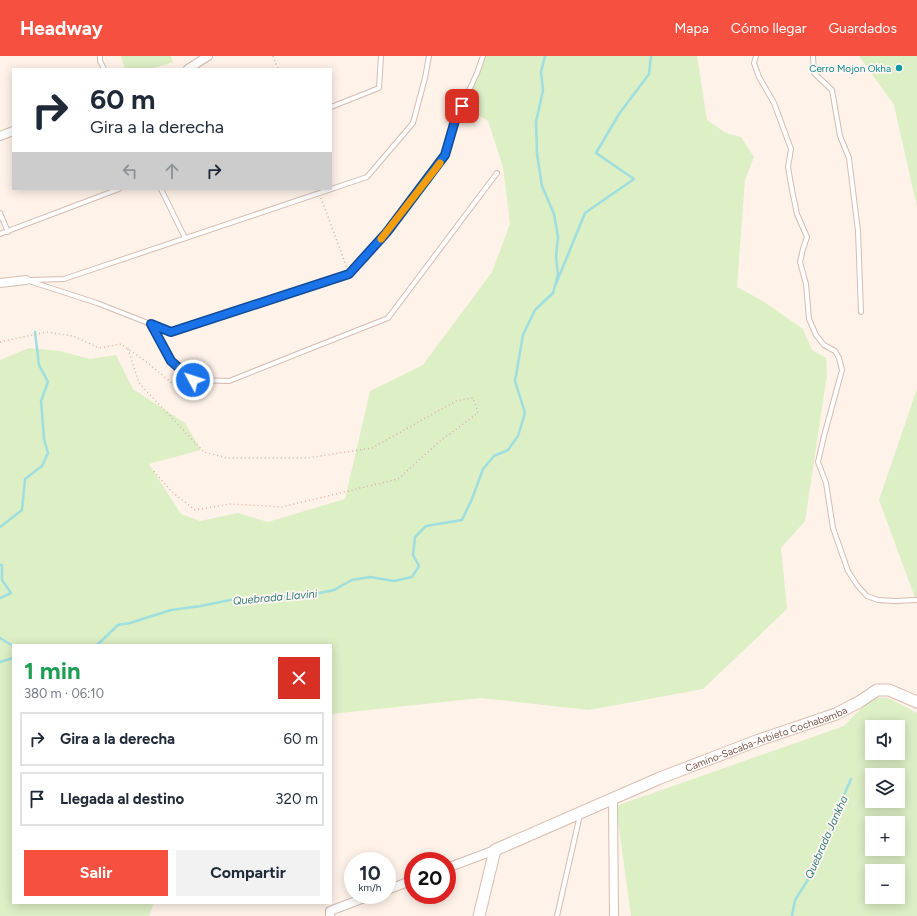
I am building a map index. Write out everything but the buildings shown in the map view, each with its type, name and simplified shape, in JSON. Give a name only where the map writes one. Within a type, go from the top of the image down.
[{"type":"street","points":[[190,68],[208,56]]},
{"type":"street","points":[[0,136],[12,131]]},
{"type":"street","points":[[0,283],[26,280]]},
{"type":"street","name":"Camino-Sacaba-Arbieto Cochabamba","points":[[495,850],[581,814],[649,782],[759,740],[836,714],[859,702],[877,690],[889,690],[917,702]]},
{"type":"street","points":[[613,799],[614,916]]},
{"type":"street","points":[[456,865],[495,850]]},
{"type":"street","points":[[479,916],[495,850]]},
{"type":"street","points":[[330,916],[330,911],[348,904]]},
{"type":"lane","points":[[100,56],[100,61],[104,68]]},
{"type":"lane","points":[[332,107],[379,88],[381,56]]},
{"type":"lane","points":[[332,189],[367,177],[413,123],[425,78],[429,56]]},
{"type":"lane","points":[[26,280],[97,303],[171,332],[349,274],[387,232],[445,155],[456,117],[477,73],[483,56]]},
{"type":"lane","points":[[756,56],[754,63],[758,77],[774,103],[791,149],[788,167],[792,190],[797,214],[807,237],[800,262],[806,284],[809,319],[816,335],[824,345],[835,351],[839,358],[842,370],[818,462],[826,483],[833,528],[848,571],[857,586],[867,596],[878,600],[917,600]]},
{"type":"lane","points":[[813,56],[814,73],[832,90],[840,136],[849,158],[858,231],[861,312]]},
{"type":"lane","points":[[151,324],[171,361],[193,380],[229,381],[388,318],[497,173]]},
{"type":"lane","points":[[0,234],[116,190]]},
{"type":"lane","points":[[161,190],[185,238]]},
{"type":"lane","points":[[26,280],[64,279],[328,190]]},
{"type":"lane","points":[[0,213],[8,232]]},
{"type":"lane","points":[[558,916],[581,814]]},
{"type":"path","points":[[273,56],[278,68]]},
{"type":"path","points":[[319,193],[349,274]]},
{"type":"path","points":[[0,342],[46,332],[73,336],[99,348],[121,344],[144,360],[172,383],[193,380]]},
{"type":"path","points":[[128,349],[139,383],[204,452],[227,458],[307,458],[372,448],[456,401],[473,398],[478,413],[440,441],[398,479],[282,506],[231,504],[195,510],[172,492],[152,469]]},
{"type":"green space","points":[[121,56],[171,56],[173,62],[154,68],[125,68]]},
{"type":"green space","points":[[483,56],[697,56],[707,120],[726,133],[741,137],[754,157],[745,180],[737,287],[763,301],[803,329],[812,350],[826,358],[827,375],[805,521],[781,548],[787,609],[703,689],[589,710],[481,698],[332,714],[332,644],[12,644],[12,904],[154,904],[149,916],[0,916],[0,360],[29,348],[60,351],[90,359],[116,355],[133,389],[185,423],[201,450],[149,464],[181,514],[200,521],[238,513],[268,522],[345,499],[370,391],[423,365],[492,272],[510,224],[503,167],[488,121],[464,107]]},
{"type":"green space","points":[[859,56],[917,56],[917,207],[894,105]]},
{"type":"green space","points":[[917,389],[917,603],[879,500]]},
{"type":"green space","points":[[872,697],[888,698],[917,713],[917,916],[631,916],[616,806],[844,726]]},
{"type":"waterway","name":"Quebrada Llavini","points":[[98,644],[118,625],[130,623],[171,610],[235,599],[305,596],[334,590],[352,580],[370,577],[394,581],[412,577],[419,566],[413,555],[415,537],[426,526],[462,520],[472,499],[483,469],[494,456],[508,450],[518,436],[525,413],[515,381],[523,335],[535,310],[553,293],[558,274],[556,257],[558,237],[554,214],[542,186],[537,154],[536,122],[543,90],[541,72],[545,56]]},
{"type":"waterway","points":[[556,284],[585,213],[634,179],[596,153],[619,114],[649,74],[651,56]]},
{"type":"waterway","points":[[0,527],[22,510],[25,479],[42,466],[48,453],[44,439],[41,401],[48,382],[39,365],[35,332]]},
{"type":"waterway","points":[[0,565],[2,565],[2,580],[11,593],[0,598]]},
{"type":"waterway","points":[[0,638],[12,645]]},
{"type":"waterway","name":"Quebrada Llavini","points":[[0,662],[12,658]]},
{"type":"waterway","name":"Quebrada Jankha","points":[[792,916],[795,900],[813,872],[834,824],[840,804],[851,779]]},
{"type":"slow traffic","points":[[381,239],[440,163]]},
{"type":"place","name":"Cerro Mojon Okha","points":[[899,68]]},
{"type":"route","points":[[193,380],[171,361],[151,324],[171,332],[349,274],[387,232],[445,155],[456,117],[462,106]]}]
